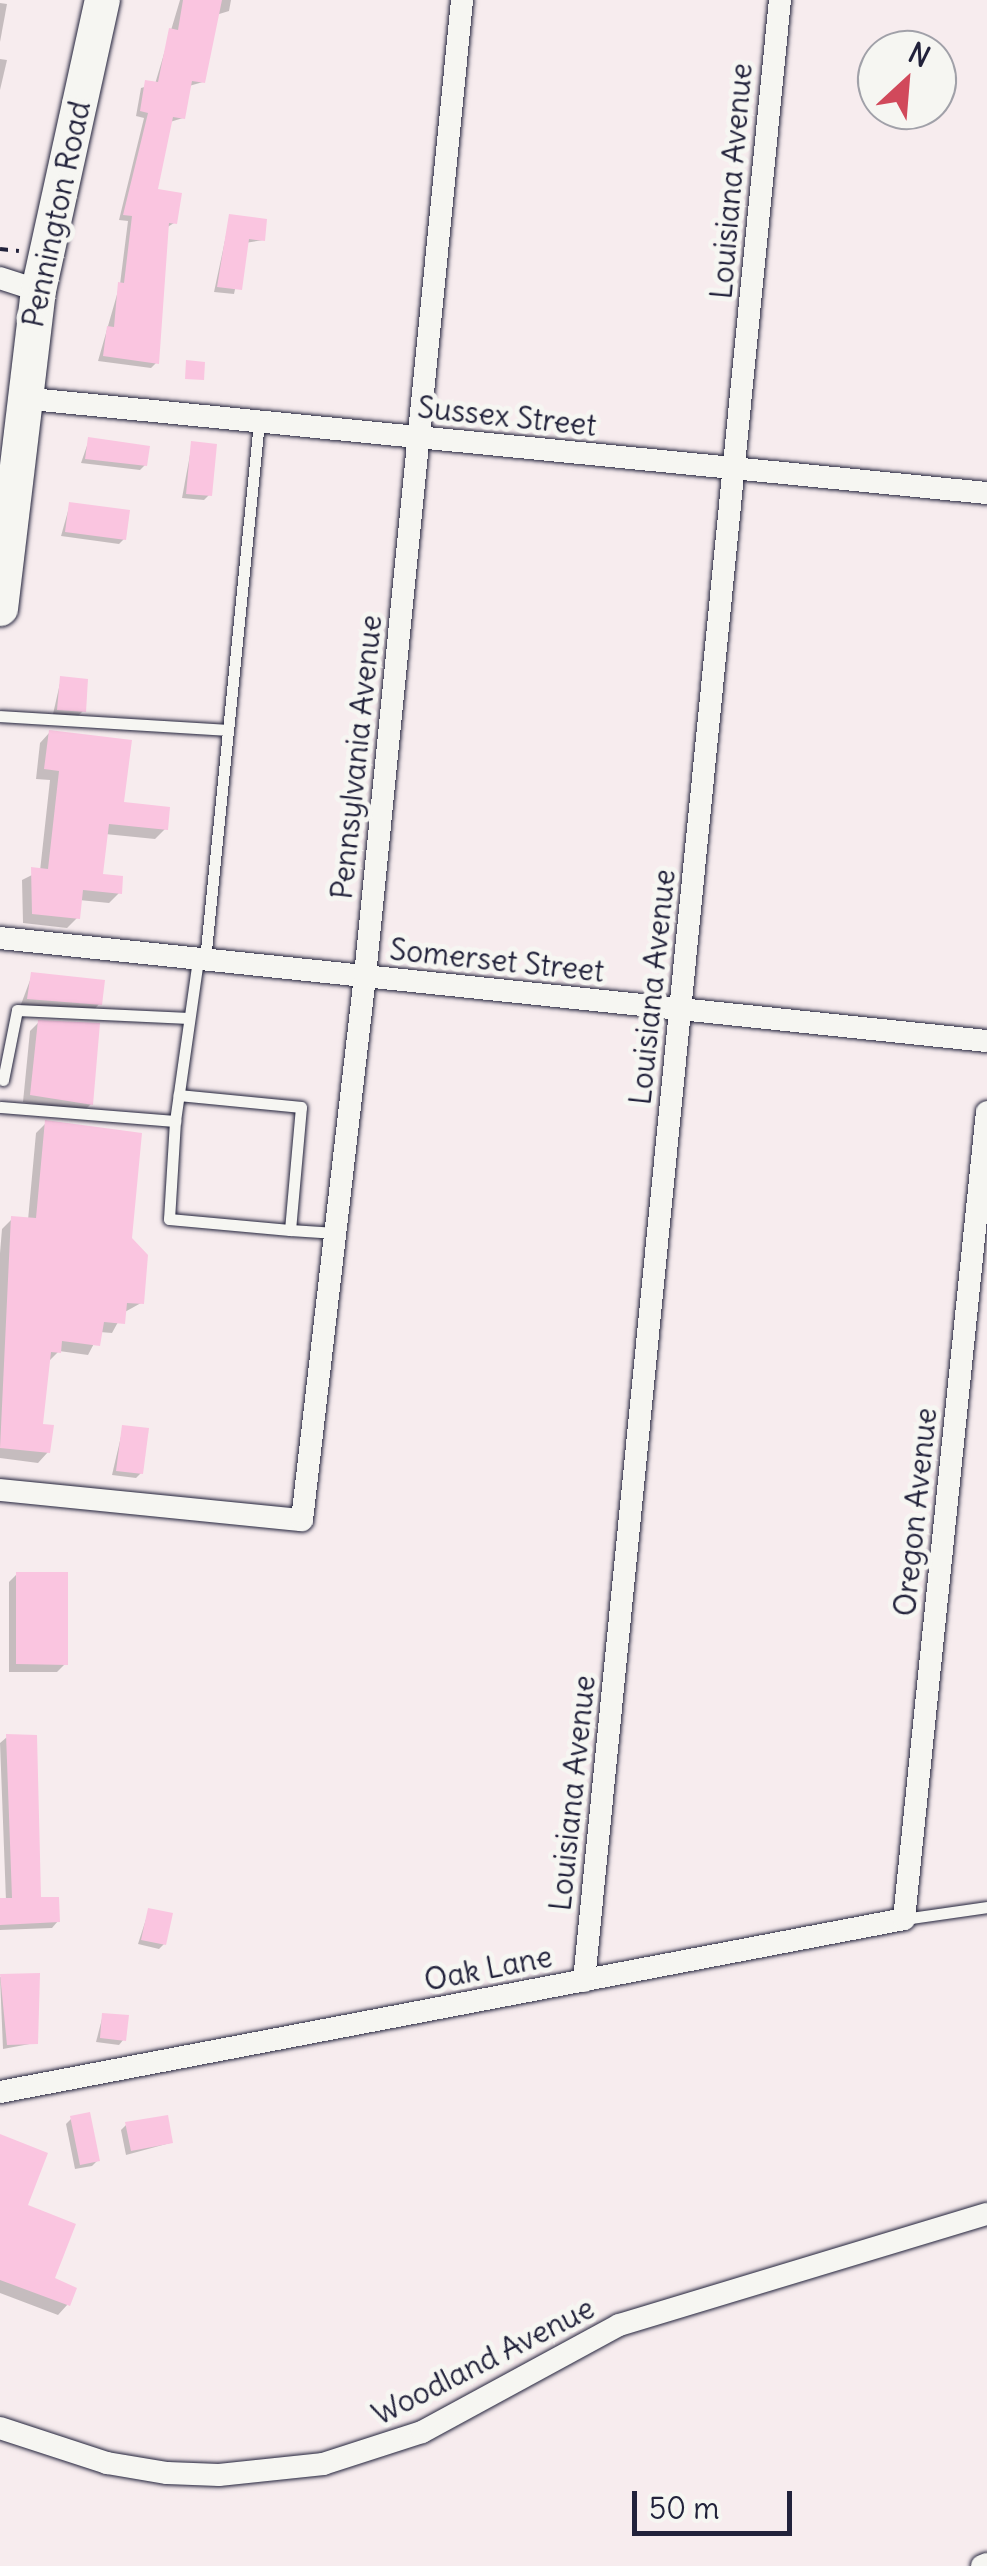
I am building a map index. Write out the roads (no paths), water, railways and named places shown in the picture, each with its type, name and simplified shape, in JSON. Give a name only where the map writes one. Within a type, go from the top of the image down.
[{"type":"main road","name":"Pennington Road","points":[[0,608],[21,398],[38,290],[102,0]]},
{"type":"street","name":"Pennsylvania Avenue","points":[[0,1490],[302,1520],[338,1233],[462,0]]},
{"type":"street","name":"Louisiana Avenue","points":[[584,1980],[780,0]]},
{"type":"street","points":[[0,278],[38,290]]},
{"type":"street","name":"Sussex Street","points":[[21,398],[987,492]]},
{"type":"street","name":"Somerset Street","points":[[0,938],[987,1041]]},
{"type":"street","name":"Oregon Avenue","points":[[904,1919],[987,1112]]},
{"type":"street","name":"Oak Lane","points":[[0,2092],[904,1919]]},
{"type":"street","name":"Woodland Avenue","points":[[0,2428],[107,2463],[167,2473],[254,2474],[323,2464],[422,2432],[620,2325],[987,2214]]},
{"type":"lane","points":[[259,421],[228,730],[201,959],[175,1121],[168,1219],[338,1233]]},
{"type":"lane","points":[[0,716],[228,730]]},
{"type":"lane","points":[[3,1080],[4,1034],[11,1016],[26,1008],[189,1018]]},
{"type":"lane","points":[[179,1095],[301,1108],[290,1230]]},
{"type":"lane","points":[[0,1107],[175,1121]]},
{"type":"lane","name":"Oak Lane","points":[[904,1919],[987,1907]]}]
